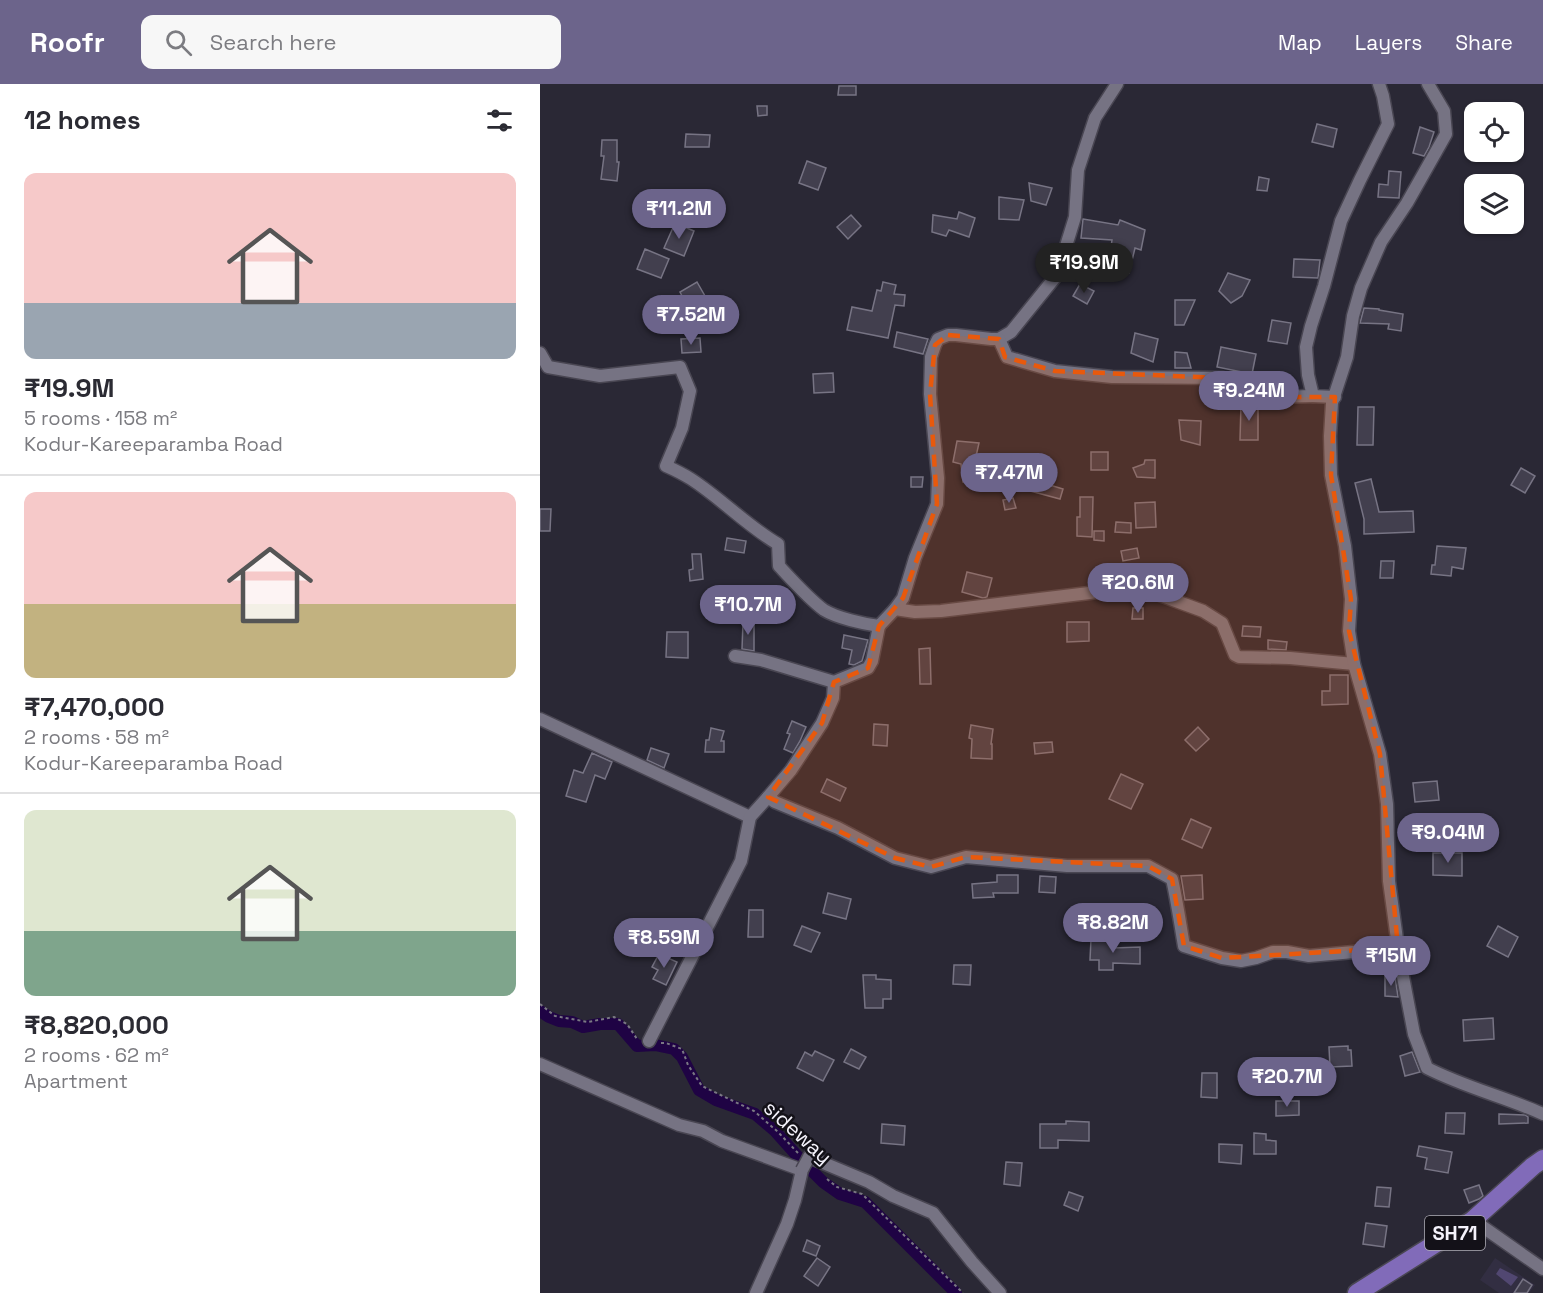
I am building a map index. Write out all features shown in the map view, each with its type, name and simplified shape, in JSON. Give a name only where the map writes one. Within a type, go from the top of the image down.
[{"type":"main road","name":"SH71","points":[[1357,1293],[1473,1220],[1543,1159]]},
{"type":"street","points":[[735,656],[761,660],[834,682],[868,668],[872,661],[879,626],[896,609],[903,598],[915,558],[938,504],[938,477],[930,394],[931,357],[934,345],[938,339],[948,335],[999,339],[1011,332],[1057,275],[1075,217],[1078,170],[1095,118],[1117,84]]},
{"type":"street","points":[[1313,396],[1308,375],[1306,347],[1311,326],[1341,221],[1388,124],[1379,84]]},
{"type":"street","points":[[1428,84],[1444,111],[1446,134],[1407,203],[1381,242],[1361,288],[1353,316],[1347,357],[1332,403],[1331,475],[1345,546],[1351,599],[1349,631],[1354,664],[1380,754],[1387,804],[1389,881],[1413,1034],[1427,1068],[1444,1077],[1543,1114]]},
{"type":"street","points":[[999,339],[1007,357],[1055,370],[1112,377],[1223,378],[1275,397],[1335,397]]},
{"type":"street","points":[[540,353],[548,367],[600,376],[680,367],[690,391],[682,428],[666,466],[692,480],[760,534],[778,544],[779,566],[825,610],[861,624],[879,626]]},
{"type":"street","points":[[896,609],[915,612],[941,611],[1122,589],[1146,590],[1203,611],[1222,623],[1235,655],[1239,657],[1290,658],[1354,664]]},
{"type":"street","points":[[649,1041],[741,861],[750,817],[791,770],[822,723],[833,698],[834,682]]},
{"type":"street","points":[[540,719],[750,817]]},
{"type":"street","points":[[768,797],[838,828],[895,858],[931,867],[966,857],[1067,866],[1148,866],[1172,879],[1184,946],[1222,958],[1241,961],[1273,952],[1309,956],[1398,948]]},
{"type":"street","points":[[540,1064],[679,1125],[703,1131],[801,1173]]},
{"type":"street","points":[[756,1293],[787,1224],[805,1157],[869,1182],[933,1214],[1000,1293]]},
{"type":"street","points":[[1473,1220],[1543,1269]]},
{"type":"path","name":"sideway","points":[[540,1004],[555,1016],[588,1022],[614,1017],[627,1024],[637,1039],[666,1043],[681,1049],[688,1065],[702,1086],[754,1111],[805,1157]]},
{"type":"path","name":"sideway","points":[[824,1175],[837,1187],[862,1194],[963,1293]]},
{"type":"highlighted area","points":[[948,335],[999,339],[1005,357],[1055,371],[1223,378],[1275,397],[1335,397],[1331,475],[1351,599],[1349,631],[1380,754],[1398,948],[1222,958],[1184,946],[1172,879],[1148,866],[966,857],[931,867],[895,858],[768,797],[822,723],[834,682],[868,668],[879,626],[903,598],[937,504],[930,394],[935,345]]},
{"type":"shaded area","points":[[1495,1258],[1535,1285],[1529,1293],[1499,1293],[1480,1280]]},
{"type":"shaded area","points":[[1500,1268],[1518,1277],[1511,1286],[1496,1274]]},
{"type":"building","points":[[839,86],[856,86],[856,95],[838,95]]},
{"type":"building","points":[[757,106],[767,106],[767,115],[758,116]]},
{"type":"building","points":[[1317,124],[1337,129],[1333,147],[1312,142]]},
{"type":"building","points":[[1420,127],[1434,132],[1424,156],[1413,153]]},
{"type":"building","points":[[686,134],[710,135],[709,147],[685,147]]},
{"type":"building","points":[[602,140],[617,140],[617,162],[619,162],[617,181],[601,179],[604,156],[601,156]]},
{"type":"building","points":[[807,161],[826,168],[818,190],[799,183]]},
{"type":"building","points":[[1389,171],[1401,172],[1399,198],[1378,197],[1379,184],[1388,185]]},
{"type":"building","points":[[1259,177],[1269,179],[1267,191],[1257,190]]},
{"type":"building","points":[[1029,183],[1052,188],[1046,205],[1031,201]]},
{"type":"building","points":[[999,197],[1024,200],[1019,220],[999,219]]},
{"type":"building","points":[[959,212],[975,218],[969,237],[949,230],[946,236],[932,232],[933,215],[957,219]]},
{"type":"building","points":[[851,215],[861,226],[848,239],[837,227]]},
{"type":"building","points":[[1083,219],[1118,225],[1120,220],[1145,230],[1141,250],[1135,248],[1129,273],[1108,267],[1112,240],[1081,238]]},
{"type":"building","points":[[675,223],[694,231],[684,256],[664,248]]},
{"type":"building","points":[[645,249],[669,259],[661,278],[637,269]]},
{"type":"building","points":[[1294,259],[1320,260],[1318,278],[1293,277]]},
{"type":"building","points":[[1228,273],[1250,280],[1242,296],[1231,303],[1219,291]]},
{"type":"building","points":[[697,282],[709,303],[691,313],[680,292]]},
{"type":"building","points":[[883,282],[896,285],[894,294],[905,295],[904,306],[895,305],[888,338],[847,330],[852,307],[872,311],[877,290],[881,291]]},
{"type":"building","points":[[1080,284],[1094,291],[1087,304],[1073,296]]},
{"type":"building","points":[[1175,300],[1195,300],[1184,325],[1175,325]]},
{"type":"building","points":[[1364,308],[1403,314],[1401,331],[1388,329],[1389,324],[1360,323]]},
{"type":"building","points":[[1272,320],[1291,323],[1287,344],[1268,341]]},
{"type":"building","points":[[897,332],[928,339],[923,354],[894,347]]},
{"type":"building","points":[[1135,333],[1158,339],[1153,362],[1131,353]]},
{"type":"building","points":[[700,338],[701,352],[682,353],[681,339]]},
{"type":"building","points":[[1221,347],[1256,354],[1252,374],[1217,367]]},
{"type":"building","points":[[1175,352],[1187,353],[1191,368],[1175,368]]},
{"type":"building","points":[[833,373],[834,392],[814,393],[813,374]]},
{"type":"building","points":[[1241,404],[1258,404],[1258,440],[1240,440]]},
{"type":"building","points":[[1358,407],[1374,407],[1373,445],[1357,445]]},
{"type":"building","points":[[1179,420],[1201,421],[1200,445],[1181,440]]},
{"type":"building","points":[[957,441],[979,443],[975,461],[977,481],[963,482],[961,464],[953,462]]},
{"type":"building","points":[[1091,452],[1108,452],[1108,470],[1091,470]]},
{"type":"building","points":[[1145,460],[1155,460],[1155,478],[1137,477],[1133,468],[1144,464]]},
{"type":"building","points":[[1521,468],[1535,476],[1525,493],[1511,485]]},
{"type":"building","points":[[1023,475],[1063,489],[1060,499],[1019,488]]},
{"type":"building","points":[[911,477],[923,477],[922,487],[911,487]]},
{"type":"building","points":[[1371,479],[1379,512],[1413,511],[1414,532],[1364,534],[1364,519],[1355,483]]},
{"type":"building","points":[[1080,497],[1093,497],[1092,537],[1077,536]]},
{"type":"building","points":[[1013,498],[1016,508],[1005,510],[1003,500]]},
{"type":"building","points":[[1155,502],[1156,527],[1136,528],[1135,503]]},
{"type":"building","points":[[540,509],[551,509],[550,531],[540,531]]},
{"type":"building","points":[[1116,522],[1131,523],[1131,533],[1115,532]]},
{"type":"building","points":[[1094,531],[1104,531],[1104,541],[1094,540]]},
{"type":"building","points":[[727,538],[746,541],[744,553],[725,550]]},
{"type":"building","points":[[1437,546],[1466,548],[1463,569],[1452,567],[1451,576],[1431,574],[1432,565],[1435,565]]},
{"type":"building","points":[[1137,548],[1139,558],[1123,561],[1121,551]]},
{"type":"building","points":[[692,554],[701,554],[703,579],[690,581],[689,570],[693,569]]},
{"type":"building","points":[[1381,561],[1394,561],[1393,578],[1380,578]]},
{"type":"building","points":[[967,572],[992,578],[987,597],[962,592]]},
{"type":"building","points":[[1133,608],[1143,608],[1143,619],[1132,619]]},
{"type":"building","points":[[743,622],[754,622],[754,651],[742,649]]},
{"type":"building","points":[[1067,622],[1089,622],[1089,641],[1067,642]]},
{"type":"building","points":[[1243,626],[1261,627],[1260,637],[1242,636]]},
{"type":"building","points":[[667,632],[688,632],[688,658],[666,657]]},
{"type":"building","points":[[844,635],[868,640],[862,661],[854,665],[849,664],[852,650],[842,648]]},
{"type":"building","points":[[1268,640],[1287,642],[1286,650],[1268,649]]},
{"type":"building","points":[[930,648],[931,684],[920,684],[919,649]]},
{"type":"building","points":[[1330,675],[1348,675],[1348,704],[1322,705],[1322,691],[1330,691]]},
{"type":"building","points":[[792,721],[806,727],[793,753],[784,749]]},
{"type":"building","points":[[874,724],[888,725],[887,746],[873,745]]},
{"type":"building","points":[[971,725],[993,729],[992,759],[971,758],[972,739],[969,738]]},
{"type":"building","points":[[1198,727],[1209,739],[1196,751],[1185,740]]},
{"type":"building","points":[[711,728],[724,731],[721,741],[724,741],[724,752],[705,752],[706,740],[709,740]]},
{"type":"building","points":[[1052,742],[1053,752],[1035,754],[1034,743]]},
{"type":"building","points":[[651,748],[669,754],[664,768],[647,760]]},
{"type":"building","points":[[592,753],[612,762],[605,779],[595,775],[586,802],[566,796],[574,770],[583,773]]},
{"type":"building","points":[[1121,774],[1143,784],[1131,809],[1109,799]]},
{"type":"building","points":[[827,779],[846,788],[840,801],[821,792]]},
{"type":"building","points":[[1437,781],[1439,800],[1415,802],[1413,783]]},
{"type":"building","points":[[1191,819],[1211,828],[1202,848],[1182,839]]},
{"type":"building","points":[[1433,853],[1462,853],[1462,876],[1433,875]]},
{"type":"building","points":[[997,875],[1018,875],[1018,893],[993,893],[994,897],[973,898],[972,884],[997,882]]},
{"type":"building","points":[[1202,875],[1203,899],[1185,900],[1181,876]]},
{"type":"building","points":[[1040,876],[1056,877],[1055,893],[1039,892]]},
{"type":"building","points":[[828,893],[851,899],[846,919],[823,913]]},
{"type":"building","points":[[749,910],[763,910],[763,937],[748,937]]},
{"type":"building","points":[[802,926],[820,933],[811,952],[794,945]]},
{"type":"building","points":[[1498,926],[1518,937],[1508,957],[1487,946]]},
{"type":"building","points":[[1091,939],[1114,940],[1113,948],[1140,947],[1140,964],[1113,963],[1113,970],[1099,970],[1099,960],[1090,960]]},
{"type":"building","points":[[659,954],[677,962],[666,985],[653,979],[658,970],[652,967]]},
{"type":"building","points":[[954,965],[971,965],[970,985],[953,984]]},
{"type":"building","points":[[863,975],[876,975],[876,979],[891,980],[891,999],[883,999],[883,1008],[865,1008]]},
{"type":"building","points":[[1385,976],[1395,977],[1398,997],[1385,996]]},
{"type":"building","points":[[1493,1018],[1494,1039],[1464,1041],[1463,1020]]},
{"type":"building","points":[[1348,1046],[1348,1050],[1351,1050],[1352,1066],[1330,1067],[1329,1047]]},
{"type":"building","points":[[851,1049],[866,1057],[859,1069],[844,1062]]},
{"type":"building","points":[[815,1051],[834,1060],[823,1081],[797,1068],[805,1052],[812,1056]]},
{"type":"building","points":[[1412,1052],[1420,1072],[1405,1076],[1400,1056]]},
{"type":"building","points":[[1202,1073],[1217,1073],[1217,1098],[1201,1097]]},
{"type":"building","points":[[1276,1101],[1299,1101],[1299,1115],[1276,1116]]},
{"type":"building","points":[[1446,1113],[1465,1113],[1464,1134],[1445,1133]]},
{"type":"building","points":[[1499,1114],[1525,1115],[1528,1117],[1528,1123],[1499,1124]]},
{"type":"building","points":[[1066,1121],[1089,1122],[1089,1141],[1058,1140],[1058,1148],[1040,1148],[1040,1124],[1066,1124]]},
{"type":"building","points":[[882,1124],[905,1126],[904,1145],[881,1143]]},
{"type":"building","points":[[1254,1133],[1266,1134],[1266,1140],[1276,1141],[1276,1154],[1254,1154]]},
{"type":"building","points":[[1219,1144],[1242,1145],[1241,1164],[1219,1162]]},
{"type":"building","points":[[1419,1146],[1452,1152],[1448,1173],[1425,1169],[1427,1158],[1417,1156]]},
{"type":"building","points":[[1006,1162],[1022,1163],[1020,1186],[1004,1184]]},
{"type":"building","points":[[1479,1185],[1483,1196],[1469,1203],[1464,1190]]},
{"type":"building","points":[[1377,1187],[1391,1188],[1389,1207],[1375,1206]]},
{"type":"building","points":[[1069,1192],[1083,1197],[1078,1211],[1064,1205]]},
{"type":"building","points":[[1366,1223],[1387,1226],[1384,1247],[1363,1244]]},
{"type":"building","points":[[807,1240],[820,1246],[816,1256],[803,1251]]},
{"type":"building","points":[[817,1258],[830,1267],[818,1286],[804,1276]]},
{"type":"building","points":[[1523,1279],[1532,1285],[1527,1293],[1514,1293]]},
{"type":"waterway","points":[[540,1011],[559,1021],[572,1022],[583,1027],[618,1024],[637,1046],[655,1045],[674,1049],[682,1057],[699,1090],[716,1100],[755,1114],[775,1131],[823,1182],[840,1194],[865,1202],[956,1293]]}]
